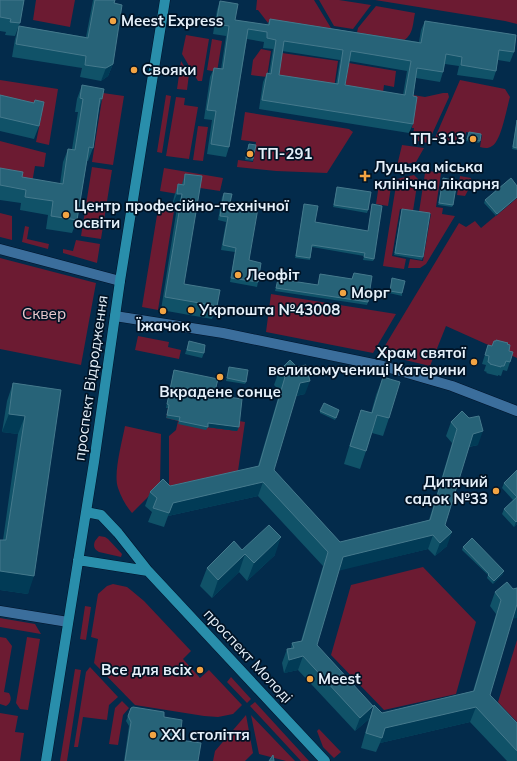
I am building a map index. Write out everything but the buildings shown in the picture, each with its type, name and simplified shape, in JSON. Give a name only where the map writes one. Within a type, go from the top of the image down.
[{"type":"main road","name":"проспект Відродження","points":[[46,761],[165,0]]},
{"type":"main road","name":"проспект Молоді","points":[[86,512],[101,515],[118,533],[148,571],[326,761]]},
{"type":"main road","points":[[78,560],[148,571]]},
{"type":"street","points":[[0,249],[120,281]]},
{"type":"street","points":[[115,316],[223,333],[383,366],[452,386],[517,411]]},
{"type":"street","points":[[0,611],[68,622]]},
{"type":"green space","points":[[36,0],[75,0],[70,27],[33,20]]},
{"type":"green space","points":[[257,0],[314,0],[334,33],[268,23],[258,10],[256,10]]},
{"type":"green space","points":[[319,0],[339,0],[371,5],[353,29],[334,26]]},
{"type":"green space","points":[[375,0],[517,0],[517,24],[505,21]]},
{"type":"green space","points":[[376,6],[415,13],[412,31],[404,41],[399,44],[356,37],[358,28]]},
{"type":"green space","points":[[186,35],[209,39],[202,81],[198,81],[182,54]]},
{"type":"green space","points":[[212,39],[222,41],[217,72],[207,70]]},
{"type":"green space","points":[[261,49],[271,51],[267,77],[251,75],[253,60]]},
{"type":"green space","points":[[282,53],[338,61],[334,88],[278,79]]},
{"type":"green space","points":[[181,61],[189,74],[187,90],[177,89]]},
{"type":"green space","points":[[349,63],[396,71],[394,87],[384,85],[382,100],[344,94]]},
{"type":"green space","points":[[0,80],[58,89],[49,145],[36,142],[42,113],[0,107]]},
{"type":"green space","points":[[460,80],[505,89],[510,97],[501,131],[495,143],[490,147],[480,147],[482,135],[466,132],[464,144],[434,140]]},
{"type":"green space","points":[[103,93],[124,96],[113,165],[92,162]]},
{"type":"green space","points":[[448,93],[449,97],[428,143],[412,140],[415,105],[411,105],[413,95],[425,97]]},
{"type":"green space","points":[[166,95],[171,96],[162,153],[157,152]]},
{"type":"green space","points":[[176,97],[185,98],[184,105],[198,107],[189,159],[166,156]]},
{"type":"green space","points":[[245,112],[349,129],[353,132],[327,173],[276,171],[237,167],[238,160],[253,162],[256,142],[241,140]]},
{"type":"green space","points":[[198,126],[208,127],[203,161],[193,160]]},
{"type":"green space","points":[[0,141],[46,153],[44,167],[35,166],[32,183],[0,178]]},
{"type":"green space","points":[[402,145],[424,148],[416,162],[397,166]]},
{"type":"green space","points":[[92,167],[112,170],[101,239],[81,236]]},
{"type":"green space","points":[[164,168],[223,178],[220,191],[180,185],[178,194],[160,191]]},
{"type":"green space","points":[[429,171],[441,173],[436,207],[443,208],[442,214],[455,216],[426,264],[420,268],[408,268],[410,259],[423,261],[431,214],[419,212],[425,173]]},
{"type":"green space","points":[[414,175],[418,179],[413,211],[400,209],[392,256],[406,259],[404,269],[383,266],[397,179]]},
{"type":"green space","points":[[460,176],[471,178],[472,183],[465,196],[457,195]]},
{"type":"green space","points":[[392,181],[388,206],[376,204],[379,184]]},
{"type":"green space","points":[[517,198],[517,358],[446,326],[430,366],[380,354],[459,223],[466,227],[475,221],[481,228]]},
{"type":"green space","points":[[158,209],[174,211],[158,310],[142,307]]},
{"type":"green space","points":[[0,213],[12,216],[12,240],[0,237]]},
{"type":"green space","points":[[25,226],[29,227],[27,239],[49,244],[48,249],[22,242]]},
{"type":"green space","points":[[76,240],[100,244],[97,263],[63,253],[63,249],[73,251]]},
{"type":"green space","name":"Сквер","points":[[0,258],[96,283],[81,365],[0,349]]},
{"type":"green space","points":[[271,294],[396,314],[373,353],[266,332]]},
{"type":"green space","points":[[138,336],[169,342],[168,347],[181,350],[179,359],[135,350]]},
{"type":"green space","points":[[168,408],[209,417],[207,427],[237,431],[239,421],[245,422],[238,471],[169,486],[169,436],[176,430],[178,421],[166,418]]},
{"type":"green space","points":[[125,426],[161,434],[160,485],[132,513],[122,498],[117,482],[118,458]]},
{"type":"green space","points":[[99,536],[108,539],[122,554],[121,557],[96,550],[94,543]]},
{"type":"green space","points":[[423,567],[476,622],[456,694],[384,710],[331,655],[351,585]]},
{"type":"green space","points":[[113,584],[127,587],[144,601],[191,651],[183,659],[200,678],[209,670],[242,705],[233,714],[218,717],[204,716],[135,705],[94,663],[98,639],[91,637],[98,594],[107,586]]},
{"type":"green space","points":[[85,606],[91,607],[86,640],[80,639]]},
{"type":"green space","points":[[0,618],[35,624],[41,634],[0,627]]},
{"type":"green space","points":[[0,637],[6,638],[12,646],[4,692],[9,693],[11,699],[6,706],[0,704]]},
{"type":"green space","points":[[27,637],[40,639],[28,710],[20,709],[16,703]]},
{"type":"green space","points":[[517,640],[517,722],[498,702]]},
{"type":"green space","points":[[90,667],[118,697],[109,705],[107,720],[83,717],[78,747],[74,747],[86,672]]},
{"type":"green space","points":[[75,669],[81,670],[67,761],[60,761]]},
{"type":"green space","points":[[231,677],[251,699],[247,703],[227,682]]},
{"type":"green space","points":[[122,701],[129,708],[123,715],[118,745],[109,744],[115,708]]},
{"type":"green space","points":[[255,702],[309,761],[301,761],[250,706]]},
{"type":"green space","points":[[0,713],[18,716],[15,732],[24,733],[20,761],[0,761]]},
{"type":"green space","points":[[246,715],[253,753],[245,761],[213,761],[215,751]]},
{"type":"green space","points":[[251,715],[295,761],[286,761],[259,754]]},
{"type":"green space","points":[[319,729],[341,752],[334,758],[323,747],[317,731]]},
{"type":"place","name":"Meest Express","points":[[113,21]]},
{"type":"place","name":"Свояки","points":[[134,70]]},
{"type":"place","name":"ТП-313","points":[[473,139]]},
{"type":"place","name":"ТП-291","points":[[250,154]]},
{"type":"place","name":"Луцька міська клінічна лікарня","points":[[365,176]]},
{"type":"place","name":"Центр професійно-технічної освіти","points":[[66,215]]},
{"type":"place","name":"Леофіт","points":[[238,275]]},
{"type":"place","name":"Морг","points":[[343,293]]},
{"type":"place","name":"Укрпошта №43008","points":[[191,310]]},
{"type":"place","name":"Їжачок","points":[[163,311]]},
{"type":"place","name":"Храм святої великомучениці Катерини","points":[[474,362]]},
{"type":"place","name":"Вкрадене сонце","points":[[220,377]]},
{"type":"place","name":"Дитячий садок №33","points":[[496,491]]},
{"type":"place","name":"Все для всіх","points":[[200,670]]},
{"type":"place","name":"Meest","points":[[310,679]]},
{"type":"place","name":"ХХІ століття","points":[[153,735]]}]
